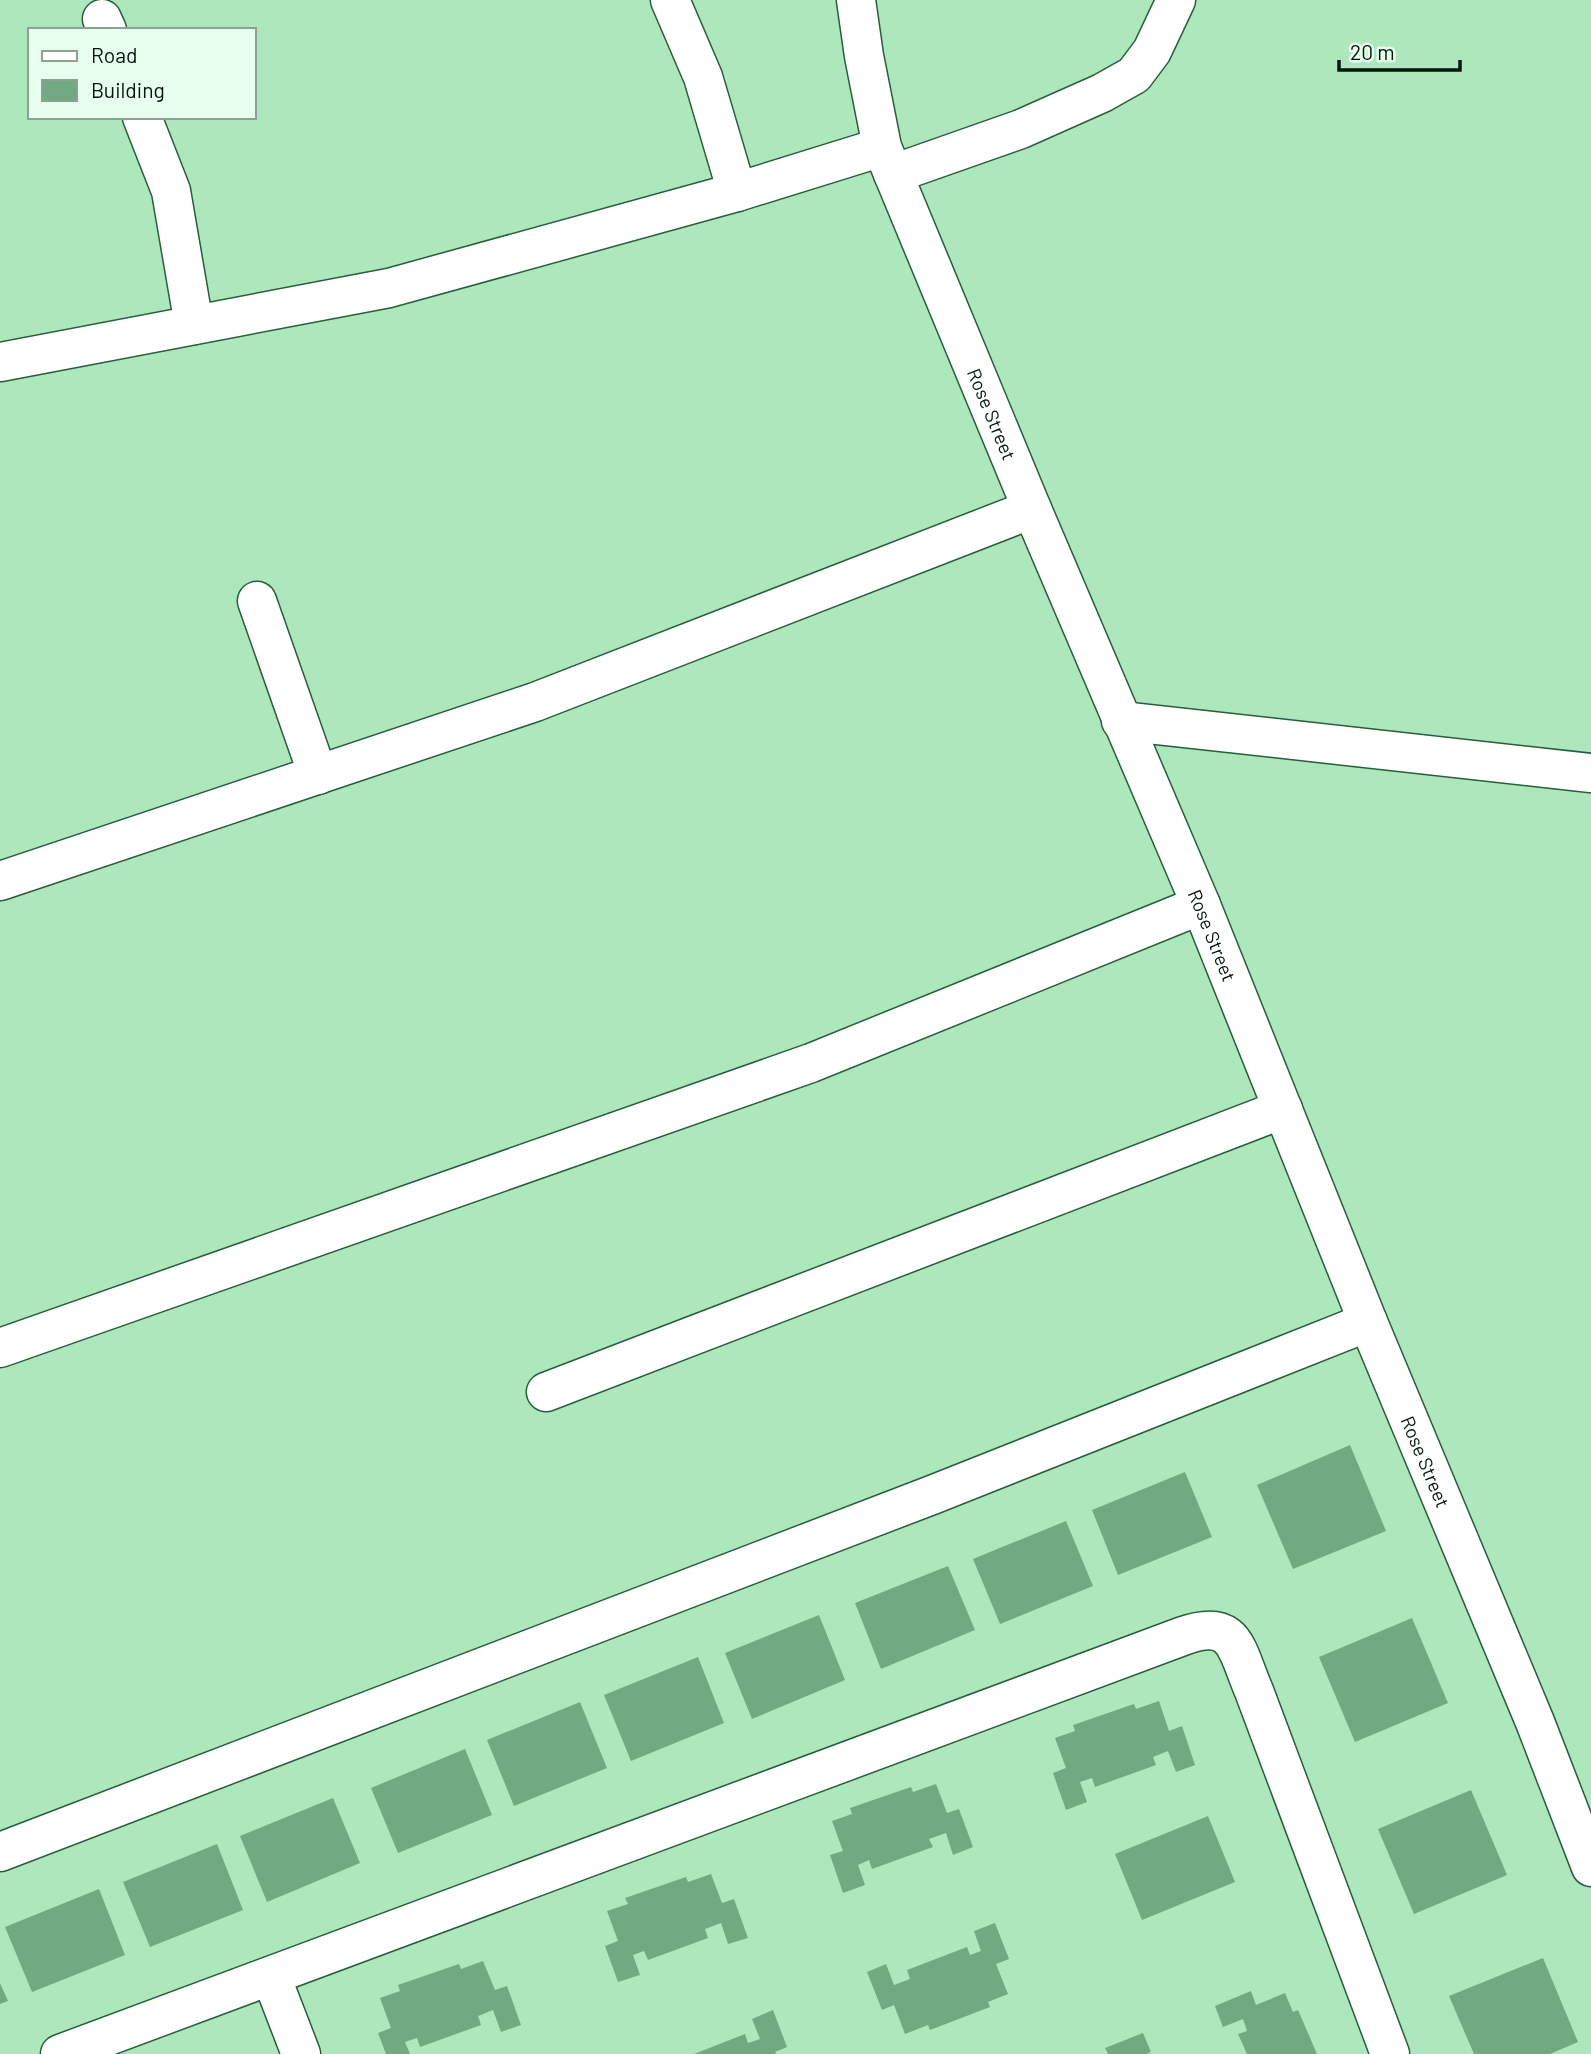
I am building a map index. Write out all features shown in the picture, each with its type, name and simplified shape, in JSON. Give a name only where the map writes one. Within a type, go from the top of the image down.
[{"type":"street","points":[[670,0],[703,77],[737,192]]},
{"type":"street","name":"Rose Street","points":[[856,0],[864,56],[888,160],[1121,721],[1201,905],[1368,1322],[1535,1722],[1591,1867]]},
{"type":"street","points":[[0,362],[389,288],[737,192],[1021,129],[1102,93],[1134,75],[1152,51],[1176,0]]},
{"type":"street","points":[[143,119],[171,191],[194,325]]},
{"type":"street","points":[[0,881],[535,702],[1032,509]]},
{"type":"street","points":[[257,601],[318,775]]},
{"type":"street","points":[[1121,721],[1591,773]]},
{"type":"street","points":[[0,1348],[811,1063],[1201,905]]},
{"type":"street","points":[[546,1392],[1283,1109]]},
{"type":"street","points":[[0,1852],[920,1500],[1368,1322]]},
{"type":"street","points":[[60,2054],[1199,1630],[1213,1629],[1224,1632],[1232,1639],[1254,1691],[1390,2054]]},
{"type":"street","points":[[271,1976],[301,2054]]},
{"type":"building","points":[[1350,1445],[1386,1531],[1293,1569],[1257,1485]]},
{"type":"building","points":[[1185,1472],[1212,1537],[1118,1575],[1092,1510]]},
{"type":"building","points":[[1066,1521],[1093,1586],[1000,1624],[973,1559]]},
{"type":"building","points":[[948,1566],[975,1630],[881,1669],[855,1603]]},
{"type":"building","points":[[819,1615],[845,1680],[752,1719],[725,1653]]},
{"type":"building","points":[[1412,1618],[1448,1703],[1355,1742],[1319,1657]]},
{"type":"building","points":[[698,1657],[724,1723],[631,1761],[604,1695]]},
{"type":"building","points":[[1159,1701],[1169,1731],[1182,1726],[1195,1765],[1176,1772],[1168,1751],[1153,1757],[1156,1765],[1095,1787],[1092,1778],[1080,1782],[1087,1802],[1066,1810],[1053,1773],[1066,1768],[1055,1738],[1075,1731],[1073,1725],[1134,1704],[1136,1709]]},
{"type":"building","points":[[580,1702],[607,1768],[514,1806],[487,1740]]},
{"type":"building","points":[[465,1749],[492,1815],[398,1853],[371,1788]]},
{"type":"building","points":[[936,1784],[947,1813],[959,1809],[973,1847],[953,1855],[946,1833],[929,1839],[933,1847],[872,1869],[869,1860],[858,1865],[865,1885],[843,1893],[830,1855],[843,1851],[832,1821],[852,1814],[850,1808],[911,1787],[913,1792]]},
{"type":"building","points":[[1471,1790],[1507,1875],[1414,1914],[1378,1829]]},
{"type":"building","points":[[333,1798],[360,1863],[267,1902],[240,1836]]},
{"type":"building","points":[[1208,1816],[1235,1882],[1142,1920],[1115,1854]]},
{"type":"building","points":[[217,1844],[243,1910],[150,1947],[123,1882]]},
{"type":"building","points":[[711,1874],[722,1903],[734,1899],[748,1938],[728,1944],[721,1923],[705,1929],[708,1938],[648,1960],[644,1951],[633,1955],[640,1975],[618,1982],[605,1946],[618,1941],[607,1911],[628,1904],[625,1898],[686,1877],[688,1882]]},
{"type":"building","points":[[99,1889],[125,1955],[32,1992],[5,1927]]},
{"type":"building","points":[[995,1923],[1009,1959],[996,1964],[1008,1994],[988,2002],[990,2007],[930,2030],[928,2025],[905,2034],[894,2005],[882,2010],[867,1972],[886,1964],[894,1985],[910,1979],[907,1970],[967,1947],[970,1955],[981,1951],[974,1931]]},
{"type":"building","points":[[1543,1958],[1578,2042],[1550,2054],[1474,2054],[1449,1996]]},
{"type":"building","points":[[483,1961],[495,1990],[507,1986],[521,2025],[501,2032],[493,2010],[478,2016],[481,2025],[420,2047],[417,2038],[405,2042],[410,2054],[386,2054],[378,2033],[391,2028],[380,1998],[400,1991],[398,1985],[459,1964],[461,1969]]},
{"type":"building","points":[[0,1983],[8,2001],[0,2004]]},
{"type":"building","points":[[1251,1991],[1256,2005],[1285,1993],[1293,2012],[1298,2010],[1317,2054],[1247,2054],[1238,2034],[1247,2031],[1243,2019],[1223,2027],[1215,2006]]},
{"type":"building","points":[[773,2010],[787,2047],[775,2052],[776,2054],[694,2054],[745,2034],[748,2043],[760,2039],[752,2019]]},
{"type":"building","points":[[1143,2033],[1151,2052],[1146,2054],[1108,2054],[1105,2048]]}]
